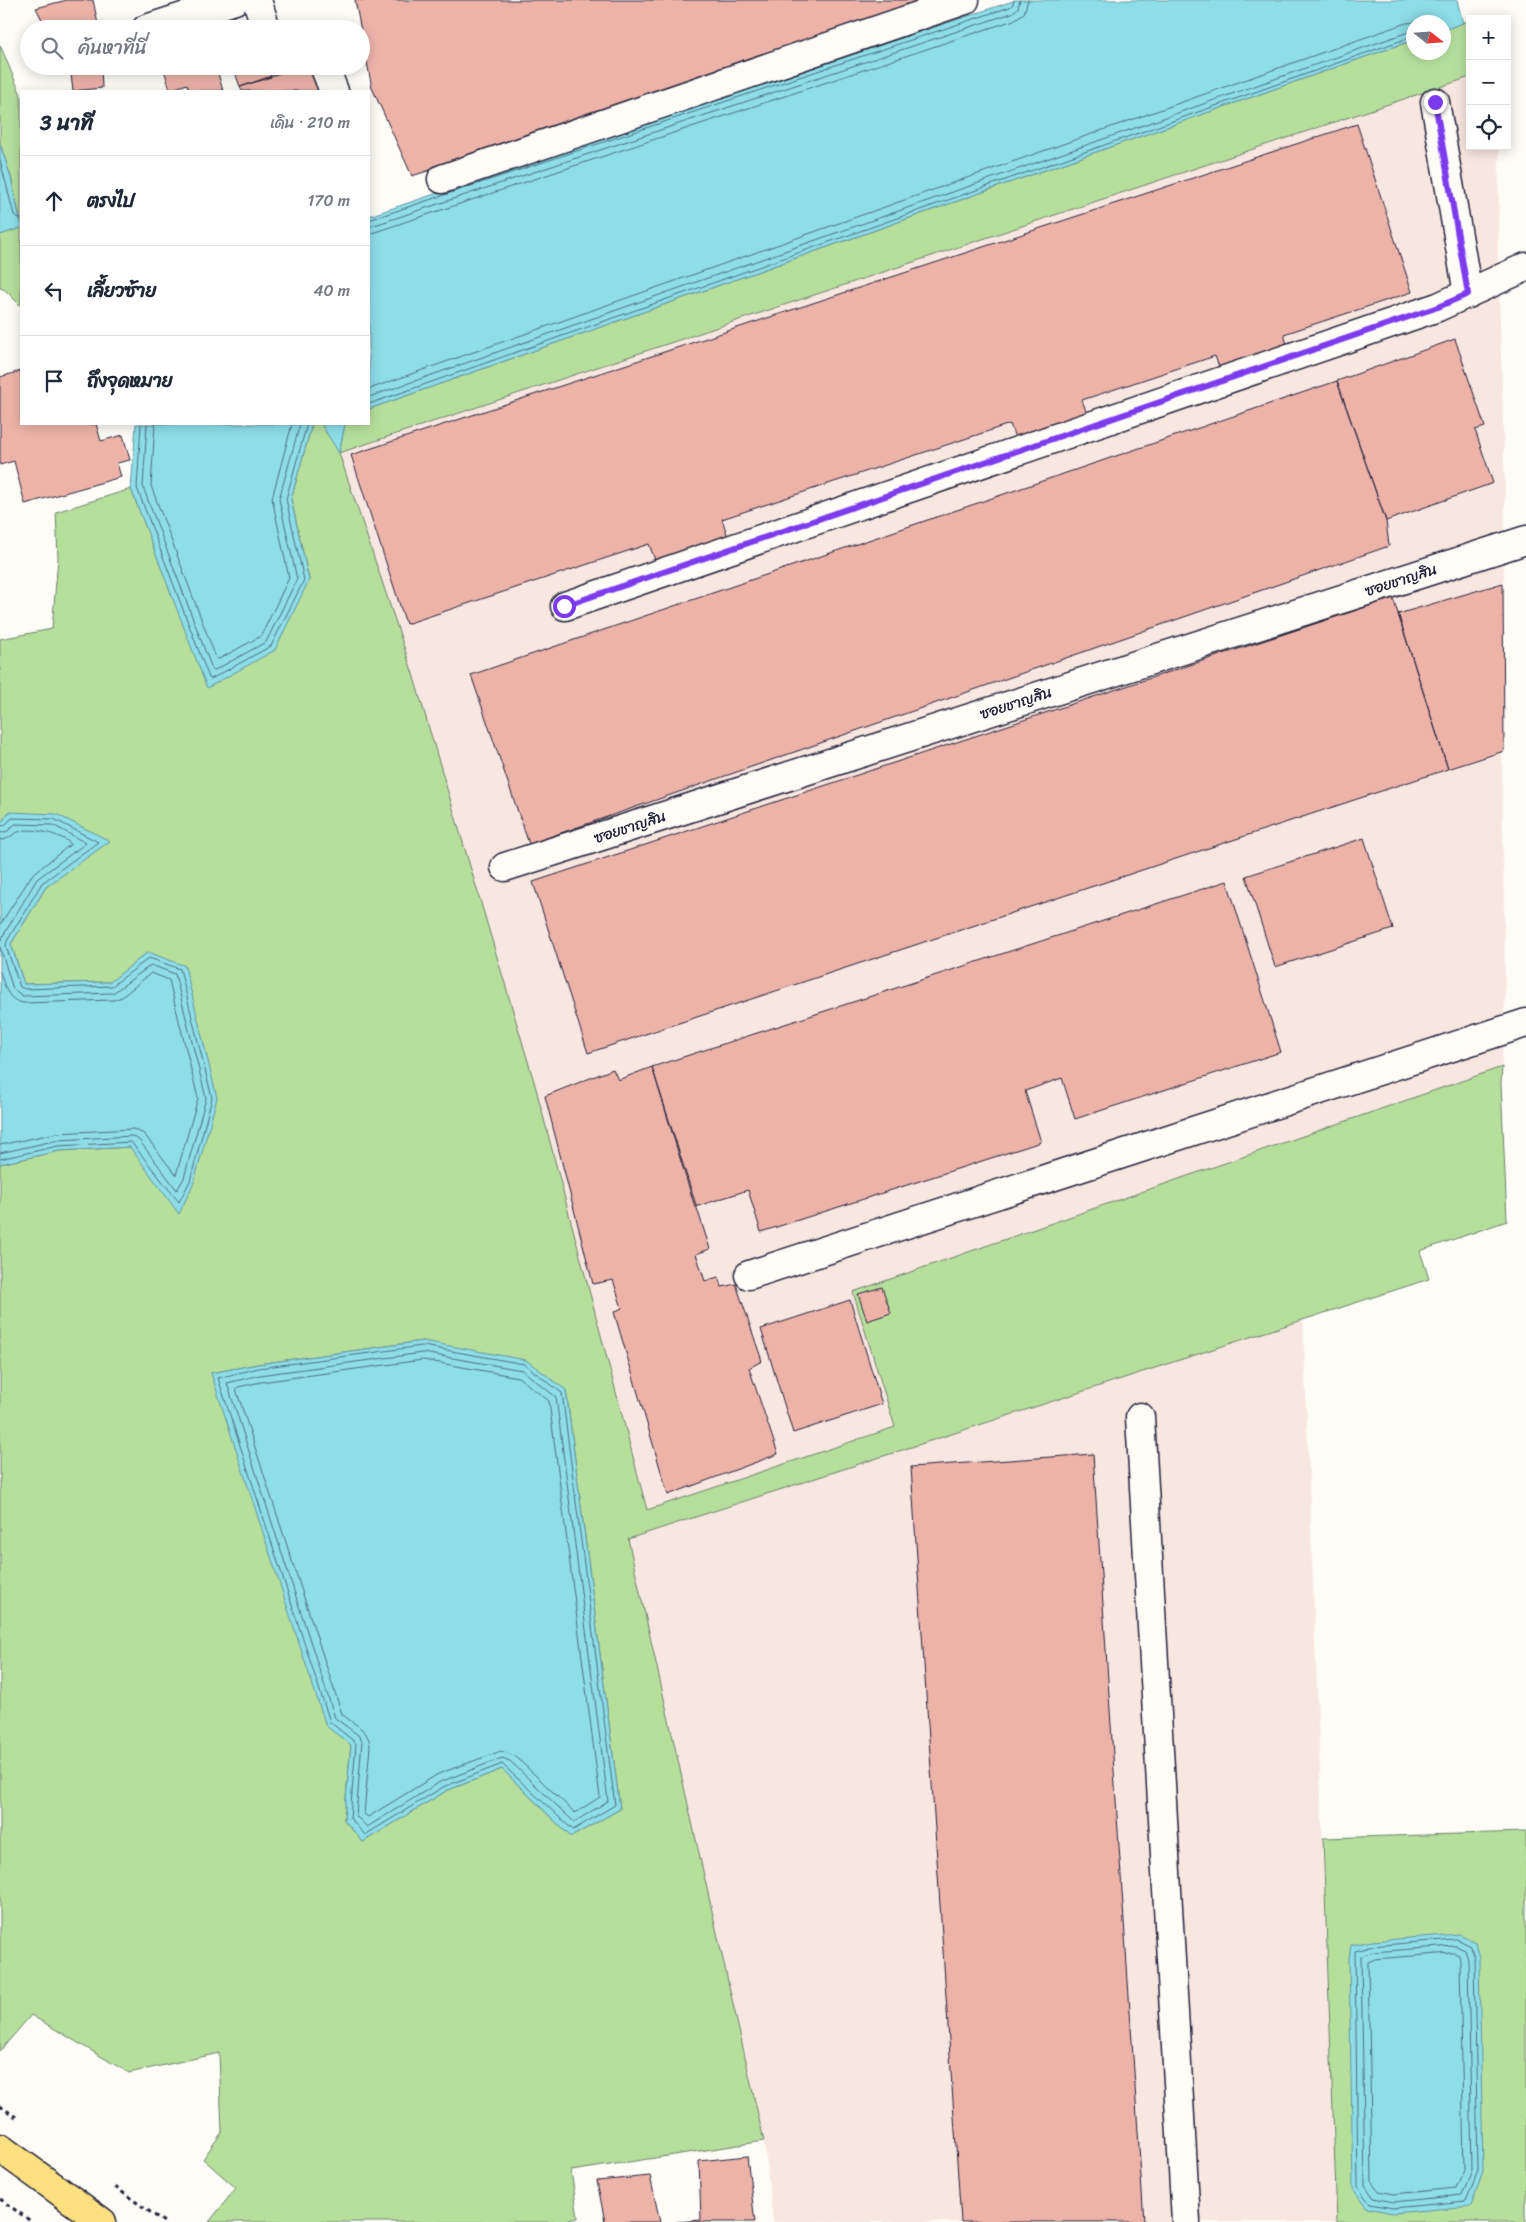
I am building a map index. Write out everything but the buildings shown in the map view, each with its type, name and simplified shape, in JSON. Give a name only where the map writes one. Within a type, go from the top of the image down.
[{"type":"main road","points":[[1,2153],[102,2222]]},
{"type":"lane","points":[[257,0],[263,20]]},
{"type":"lane","points":[[442,179],[965,0]]},
{"type":"lane","points":[[171,20],[221,2]]},
{"type":"lane","points":[[328,75],[334,90]]},
{"type":"lane","points":[[1435,102],[1468,294]]},
{"type":"lane","points":[[564,606],[1410,316],[1468,294],[1526,267]]},
{"type":"lane","name":"ซอยชาญสิน","points":[[505,867],[1526,540]]},
{"type":"lane","points":[[749,1275],[1526,1023]]},
{"type":"lane","points":[[1140,1417],[1186,2222]]},
{"type":"path","points":[[0,2199],[32,2222]]},
{"type":"shaded area","points":[[1466,78],[1466,150],[1499,150],[1498,260],[1505,490],[1502,764],[1505,997],[1501,1083],[1507,1221],[646,1510],[535,1085],[339,453]]},
{"type":"shaded area","points":[[1303,1320],[1337,2222],[773,2222],[764,2141],[628,1539]]},
{"type":"green space","points":[[1466,22],[1466,78],[339,453],[413,674],[535,1085],[647,1510],[895,1427],[853,1292],[1502,1067],[1501,1083],[1507,1221],[1420,1251],[1429,1279],[628,1539],[764,2141],[571,2171],[578,2218],[558,2222],[209,2222],[236,2188],[203,2159],[222,2132],[219,2053],[129,2073],[31,2015],[0,2051],[0,1164],[59,1151],[130,1147],[148,952],[111,982],[24,984],[11,944],[46,887],[109,841],[9,812],[0,824],[0,639],[52,629],[58,558],[56,512],[131,489],[208,687],[309,580],[291,499],[312,425],[322,425],[339,452],[345,425],[370,425],[370,409],[1406,42],[1406,60],[1451,60],[1451,27]],"holes":[[[423,1341],[566,1390],[620,1809],[571,1837],[502,1769],[446,1791],[363,1842],[344,1820],[351,1744],[211,1373],[258,1364]]]},
{"type":"green space","points":[[0,45],[20,93],[20,219],[11,177],[0,144]]},
{"type":"green space","points":[[20,228],[20,305],[5,290],[0,288],[0,235]]},
{"type":"green space","points":[[1526,1832],[1526,2222],[1337,2222],[1323,1838]]},
{"type":"water","points":[[1016,0],[1457,0],[1463,23],[1451,27],[1451,15],[1406,15],[1406,42],[370,409],[370,216]]},
{"type":"water","points":[[0,144],[11,177],[20,219],[20,228],[0,235]]},
{"type":"water","points":[[136,425],[312,425],[291,499],[309,580],[275,650],[207,688],[131,489]]},
{"type":"water","points":[[322,425],[345,425],[339,453]]},
{"type":"water","points":[[9,812],[56,814],[110,841],[46,887],[11,944],[24,984],[110,982],[148,952],[185,966],[217,1098],[194,1182],[179,1214],[130,1147],[59,1151],[0,1164],[0,824]]},
{"type":"water","points":[[423,1341],[526,1360],[566,1390],[620,1809],[571,1837],[502,1769],[446,1791],[363,1842],[344,1820],[351,1745],[326,1726],[211,1373],[258,1364]]},
{"type":"water","points":[[1459,1934],[1475,1942],[1479,1958],[1483,2172],[1471,2206],[1393,2213],[1367,2208],[1353,2189],[1349,1959],[1351,1945],[1372,1941]]},
{"type":"route","points":[[564,606],[1438,307],[1468,294],[1435,102]]}]
